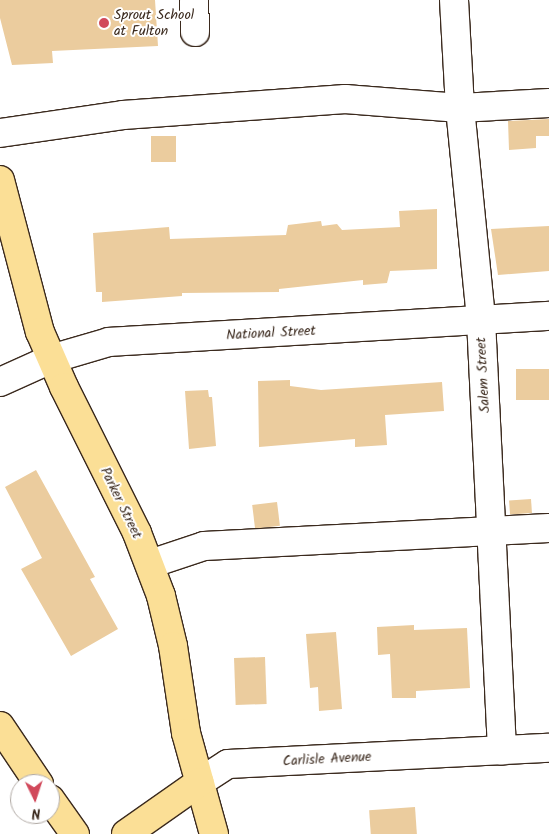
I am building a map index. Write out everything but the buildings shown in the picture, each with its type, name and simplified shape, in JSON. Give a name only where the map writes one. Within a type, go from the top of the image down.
[{"type":"main road","name":"Parker Street","points":[[0,180],[40,332],[51,359],[150,564],[170,629],[186,733],[214,834]]},
{"type":"main road","points":[[0,726],[32,774]]},
{"type":"main road","name":"Carlisle Avenue","points":[[126,834],[200,782]]},
{"type":"main road","points":[[60,813],[75,834]]},
{"type":"street","points":[[194,0],[195,32]]},
{"type":"street","name":"Salem Street","points":[[454,0],[460,108],[481,320],[502,750]]},
{"type":"street","points":[[0,133],[123,115],[346,99],[460,108],[549,103]]},
{"type":"street","name":"National Street","points":[[0,382],[51,359],[109,342],[549,316]]},
{"type":"street","points":[[150,564],[204,546],[549,528]]},
{"type":"street","name":"Carlisle Avenue","points":[[200,782],[228,764],[549,748]]},
{"type":"place","name":"Sprout School at Fulton","points":[[104,23]]}]
